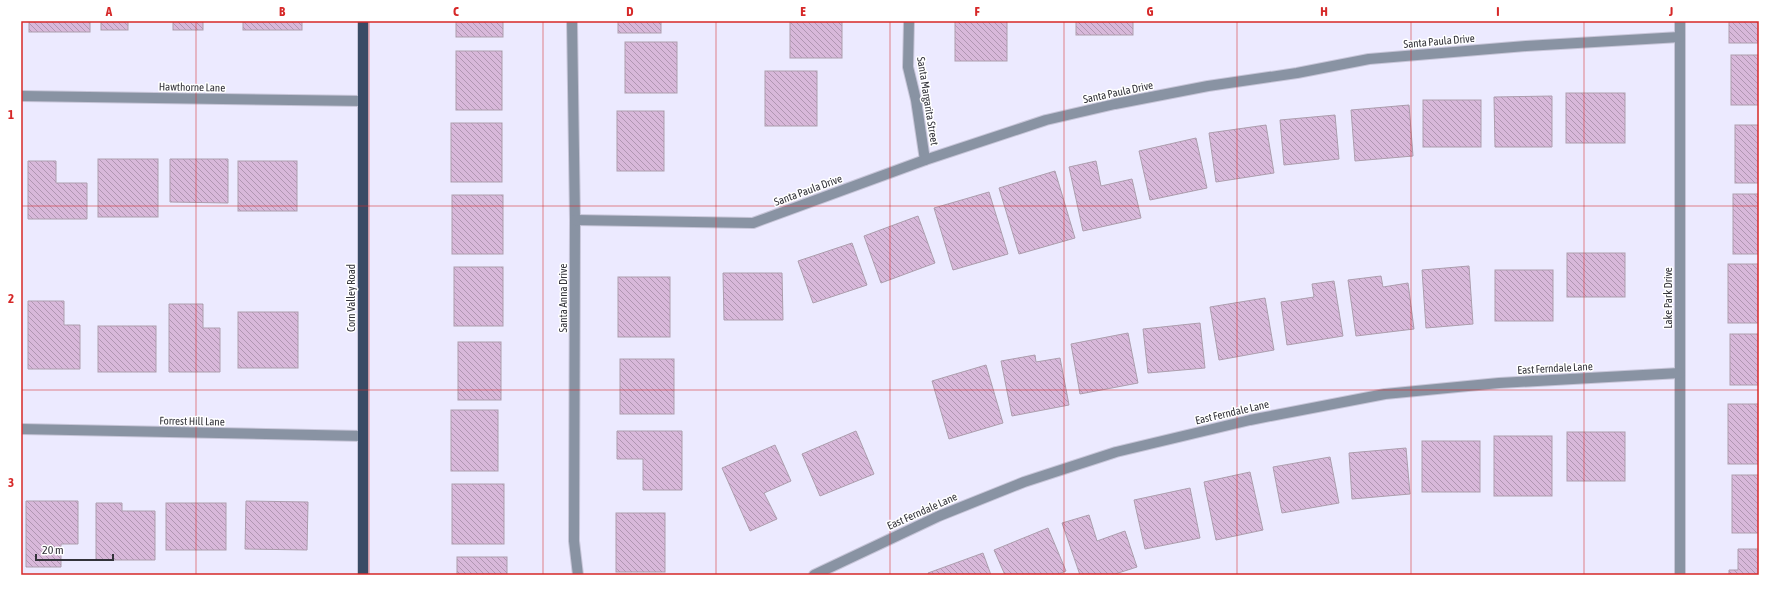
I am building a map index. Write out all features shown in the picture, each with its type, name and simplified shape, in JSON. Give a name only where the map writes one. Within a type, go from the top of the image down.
[{"type":"main road","name":"Corn Valley Road","points":[[363,21],[364,575]]},
{"type":"street","name":"Santa Anna Drive","points":[[572,21],[575,220],[574,541],[578,575]]},
{"type":"street","name":"Santa Margarita Street","points":[[909,21],[908,66],[916,100],[925,160]]},
{"type":"street","name":"Lake Park Drive","points":[[1680,21],[1680,575]]},
{"type":"street","name":"Santa Paula Drive","points":[[575,220],[752,223],[925,160],[1046,120],[1192,89],[1297,73],[1369,59],[1526,46],[1680,37]]},
{"type":"street","name":"Hawthorne Lane","points":[[21,96],[363,101]]},
{"type":"street","name":"East Ferndale Lane","points":[[814,575],[939,516],[1024,482],[1116,452],[1250,420],[1385,394],[1499,383],[1680,373]]},
{"type":"street","name":"Forrest Hill Lane","points":[[21,429],[364,436]]},
{"type":"building","points":[[29,21],[90,21],[90,32],[29,32]]},
{"type":"building","points":[[101,21],[128,21],[128,30],[101,30]]},
{"type":"building","points":[[173,21],[203,21],[203,30],[173,30]]},
{"type":"building","points":[[243,21],[302,21],[302,30],[243,30]]},
{"type":"building","points":[[456,21],[503,21],[503,37],[456,37]]},
{"type":"building","points":[[618,21],[661,21],[661,33],[618,33]]},
{"type":"building","points":[[790,21],[842,21],[842,58],[790,58]]},
{"type":"building","points":[[955,21],[1007,21],[1007,61],[955,61]]},
{"type":"building","points":[[1076,21],[1133,21],[1133,35],[1076,35]]},
{"type":"building","points":[[1729,21],[1759,21],[1759,43],[1729,43]]},
{"type":"building","points":[[625,42],[677,42],[677,93],[625,93]]},
{"type":"building","points":[[456,51],[502,51],[502,110],[456,110]]},
{"type":"building","points":[[1731,55],[1759,55],[1759,105],[1731,105]]},
{"type":"building","points":[[765,71],[817,71],[817,126],[765,126]]},
{"type":"building","points":[[1566,93],[1625,93],[1625,143],[1566,143]]},
{"type":"building","points":[[1552,96],[1552,147],[1495,147],[1494,97]]},
{"type":"building","points":[[1423,100],[1481,100],[1481,147],[1423,147]]},
{"type":"building","points":[[1409,105],[1413,156],[1355,161],[1351,110]]},
{"type":"building","points":[[617,111],[664,111],[664,171],[617,171]]},
{"type":"building","points":[[1335,115],[1339,159],[1284,165],[1280,120]]},
{"type":"building","points":[[451,123],[502,123],[502,182],[451,182]]},
{"type":"building","points":[[1266,125],[1274,173],[1216,182],[1209,133]]},
{"type":"building","points":[[1735,125],[1759,125],[1759,183],[1735,183]]},
{"type":"building","points":[[1196,138],[1207,188],[1150,200],[1139,151]]},
{"type":"building","points":[[98,159],[158,159],[158,217],[98,217]]},
{"type":"building","points":[[170,159],[228,159],[228,203],[170,202]]},
{"type":"building","points":[[28,161],[56,161],[56,183],[87,183],[87,219],[28,219]]},
{"type":"building","points":[[238,161],[297,161],[297,211],[238,211]]},
{"type":"building","points":[[1096,161],[1101,186],[1132,179],[1141,218],[1083,231],[1069,167]]},
{"type":"building","points":[[1055,171],[1075,238],[1019,254],[999,188]]},
{"type":"building","points":[[989,192],[1008,254],[953,270],[934,208]]},
{"type":"building","points":[[1733,194],[1759,194],[1759,254],[1733,254]]},
{"type":"building","points":[[452,195],[503,195],[503,254],[452,254]]},
{"type":"building","points":[[918,216],[935,263],[881,283],[864,236]]},
{"type":"building","points":[[852,243],[867,285],[813,303],[798,261]]},
{"type":"building","points":[[1567,253],[1625,253],[1625,297],[1567,297]]},
{"type":"building","points":[[1728,264],[1759,264],[1759,323],[1728,323]]},
{"type":"building","points":[[1469,266],[1473,324],[1426,328],[1422,270]]},
{"type":"building","points":[[454,267],[503,267],[503,326],[454,326]]},
{"type":"building","points":[[1495,270],[1553,270],[1553,321],[1495,321]]},
{"type":"building","points":[[723,273],[782,273],[783,320],[724,320]]},
{"type":"building","points":[[1381,276],[1383,287],[1408,283],[1414,329],[1356,336],[1348,280]]},
{"type":"building","points":[[618,277],[670,277],[670,337],[618,337]]},
{"type":"building","points":[[1334,281],[1343,336],[1287,345],[1281,302],[1314,297],[1312,284]]},
{"type":"building","points":[[1265,298],[1274,350],[1219,360],[1210,307]]},
{"type":"building","points":[[28,301],[64,301],[64,325],[80,325],[80,369],[28,369]]},
{"type":"building","points":[[169,304],[203,304],[203,328],[220,328],[220,372],[169,372]]},
{"type":"building","points":[[238,312],[298,312],[298,368],[238,368]]},
{"type":"building","points":[[1200,323],[1205,368],[1148,373],[1143,329]]},
{"type":"building","points":[[98,326],[156,326],[156,372],[98,372]]},
{"type":"building","points":[[1128,333],[1138,383],[1080,394],[1071,344]]},
{"type":"building","points":[[1730,334],[1759,334],[1759,385],[1730,385]]},
{"type":"building","points":[[458,342],[501,342],[501,400],[458,400]]},
{"type":"building","points":[[1035,355],[1036,362],[1060,358],[1069,405],[1012,416],[1001,361]]},
{"type":"building","points":[[620,359],[674,359],[674,414],[620,414]]},
{"type":"building","points":[[986,365],[1003,423],[949,439],[932,381]]},
{"type":"building","points":[[1728,404],[1759,404],[1759,464],[1728,464]]},
{"type":"building","points":[[451,410],[498,410],[498,471],[451,471]]},
{"type":"building","points":[[617,431],[682,431],[682,490],[643,490],[643,459],[617,459]]},
{"type":"building","points":[[856,431],[874,474],[820,496],[802,454]]},
{"type":"building","points":[[1567,432],[1625,432],[1625,481],[1567,481]]},
{"type":"building","points":[[1494,436],[1552,436],[1552,496],[1494,496]]},
{"type":"building","points":[[1422,441],[1480,441],[1480,492],[1422,492]]},
{"type":"building","points":[[775,445],[791,481],[764,493],[777,519],[750,531],[722,468]]},
{"type":"building","points":[[1406,448],[1410,494],[1352,499],[1349,453]]},
{"type":"building","points":[[1330,457],[1339,503],[1282,513],[1273,467]]},
{"type":"building","points":[[1250,472],[1263,530],[1216,540],[1204,482]]},
{"type":"building","points":[[1732,475],[1759,475],[1759,533],[1732,533]]},
{"type":"building","points":[[452,484],[504,484],[504,544],[452,544]]},
{"type":"building","points":[[1190,488],[1200,538],[1145,549],[1134,500]]},
{"type":"building","points":[[26,501],[78,501],[78,544],[61,544],[61,567],[26,567]]},
{"type":"building","points":[[246,501],[308,502],[307,550],[245,549]]},
{"type":"building","points":[[96,503],[122,503],[122,511],[155,511],[155,560],[96,560]]},
{"type":"building","points":[[166,503],[226,503],[226,550],[166,550]]},
{"type":"building","points":[[616,513],[665,513],[665,572],[616,572]]},
{"type":"building","points":[[1089,515],[1097,541],[1125,531],[1137,567],[1112,575],[1080,575],[1062,523]]},
{"type":"building","points":[[1048,528],[1066,571],[1056,575],[1005,575],[994,550]]},
{"type":"building","points":[[1738,549],[1759,549],[1759,575],[1729,575],[1729,570],[1738,570]]},
{"type":"building","points":[[983,553],[991,575],[929,575],[928,573]]},
{"type":"building","points":[[457,557],[507,557],[507,575],[457,575]]}]
